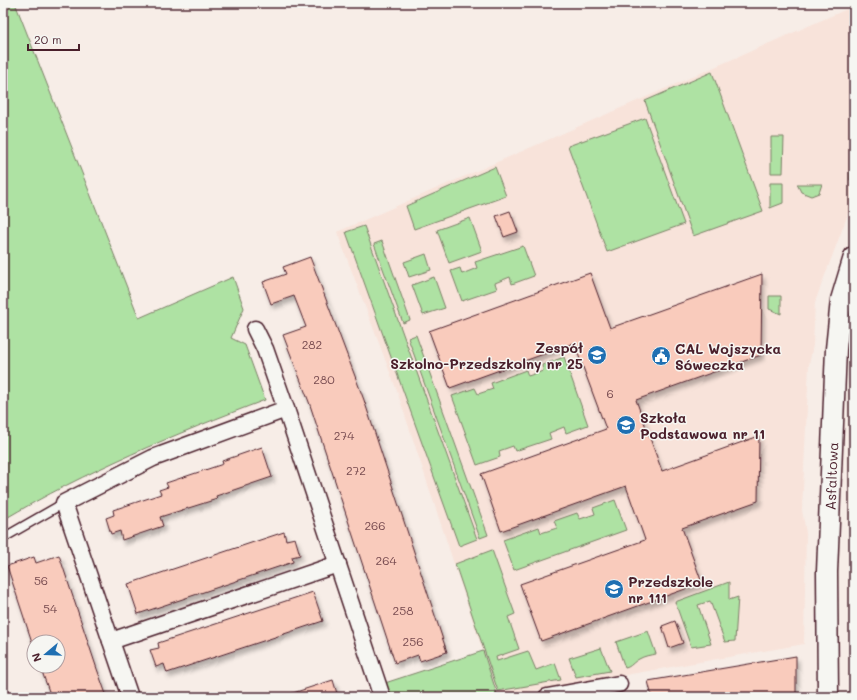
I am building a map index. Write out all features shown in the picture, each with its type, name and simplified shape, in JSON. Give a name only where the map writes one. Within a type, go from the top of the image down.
[{"type":"street","name":"Asfaltowa","points":[[828,697],[827,572],[835,364],[841,300],[854,257]]},
{"type":"street","points":[[256,329],[265,349],[286,409],[382,697]]},
{"type":"street","points":[[130,697],[64,503],[154,458],[286,409]]},
{"type":"street","points":[[111,641],[338,564]]},
{"type":"street","points":[[547,697],[618,684]]},
{"type":"lane","points":[[3,538],[64,503]]},
{"type":"shaded area","name":"Zespół Szkolno-Przedszkolny nr 25","points":[[854,6],[854,192],[848,214],[815,302],[813,345],[809,365],[802,510],[806,533],[804,644],[498,697],[397,391],[337,232]]},
{"type":"green space","points":[[3,3],[15,3],[139,318],[233,277],[244,308],[231,338],[245,345],[265,400],[131,454],[66,485],[3,520]]},
{"type":"green space","points":[[854,34],[854,181],[850,180],[852,38]]},
{"type":"green space","points":[[712,72],[763,211],[693,236],[645,101]]},
{"type":"green space","points":[[645,118],[684,224],[607,252],[568,146]]},
{"type":"green space","points":[[771,137],[784,137],[783,173],[771,173]]},
{"type":"green space","points":[[495,167],[506,196],[414,229],[406,206]]},
{"type":"green space","points":[[770,183],[783,183],[783,203],[770,208]]},
{"type":"green space","points":[[797,184],[822,184],[819,193],[811,196],[801,192]]},
{"type":"green space","points":[[470,218],[482,251],[449,263],[437,230]]},
{"type":"green space","points":[[364,226],[477,539],[459,546],[346,232]]},
{"type":"green space","points":[[382,241],[410,320],[403,323],[374,244]]},
{"type":"green space","points":[[523,246],[534,276],[512,284],[510,277],[495,283],[497,289],[462,301],[451,271],[460,268],[462,274],[477,268],[475,262]]},
{"type":"green space","points":[[426,254],[431,270],[409,277],[404,262]]},
{"type":"green space","points":[[434,277],[445,308],[423,315],[412,285]]},
{"type":"green space","points":[[769,296],[781,296],[781,314],[769,309]]},
{"type":"green space","points":[[416,335],[488,535],[480,538],[408,338]]},
{"type":"green space","points":[[564,357],[588,425],[566,433],[564,427],[549,433],[551,439],[515,451],[513,446],[499,451],[500,457],[477,465],[452,396],[475,388],[478,394],[493,389],[491,383],[526,370],[528,376],[543,371],[542,365]]},
{"type":"green space","points":[[615,500],[626,530],[514,570],[503,540],[539,527],[541,533],[557,528],[554,521],[577,513],[580,519],[595,514],[593,508]]},
{"type":"green space","points":[[492,550],[515,614],[508,617],[519,649],[496,657],[497,661],[528,651],[536,670],[555,663],[561,680],[498,691],[455,564]]},
{"type":"green space","points":[[729,582],[729,600],[738,597],[735,641],[725,642],[710,601],[698,605],[711,644],[691,647],[675,602]]},
{"type":"green space","points":[[648,631],[656,654],[641,658],[629,667],[625,668],[616,642]]},
{"type":"green space","points":[[601,648],[610,671],[576,677],[569,658]]},
{"type":"green space","points":[[483,651],[498,697],[390,697],[385,683]]},
{"type":"building","points":[[510,211],[518,232],[504,237],[496,216]]},
{"type":"building","points":[[310,257],[364,400],[447,652],[420,661],[418,655],[395,663],[309,402],[283,335],[306,327],[294,296],[271,304],[263,282],[286,274],[283,267]]},
{"type":"building","points":[[590,273],[610,328],[762,274],[761,355],[636,400],[662,471],[759,436],[758,501],[682,528],[702,583],[541,641],[520,584],[645,540],[626,486],[501,531],[481,474],[606,429],[574,343],[450,388],[429,331]]},
{"type":"building","points":[[262,447],[272,477],[216,496],[217,499],[160,517],[163,526],[122,540],[120,531],[111,534],[106,518],[114,515],[113,510],[161,494],[159,490],[168,487],[166,483],[223,464],[222,461]]},
{"type":"building","points":[[284,532],[286,540],[295,538],[300,555],[292,557],[293,562],[138,614],[128,584]]},
{"type":"building","points":[[59,555],[107,697],[51,697],[43,674],[66,674],[66,634],[29,634],[7,566],[34,557],[36,563]]},
{"type":"building","points":[[313,592],[323,621],[167,673],[164,664],[156,667],[150,650],[159,648],[158,643]]},
{"type":"building","points":[[675,621],[683,643],[669,648],[662,626]]},
{"type":"building","points":[[796,656],[796,697],[652,697],[648,681]]},
{"type":"building","points":[[333,680],[338,697],[290,697],[290,694]]},
{"type":"place","name":"Zespół Szkolno-Przedszkolny nr 25","points":[[597,355]]},
{"type":"place","name":"CAL Wojszycka Sóweczka","points":[[661,356]]},
{"type":"place","name":"Szkoła Podstawowa nr 11","points":[[626,425]]},
{"type":"place","name":"Przedszkole nr 111","points":[[614,589]]}]
